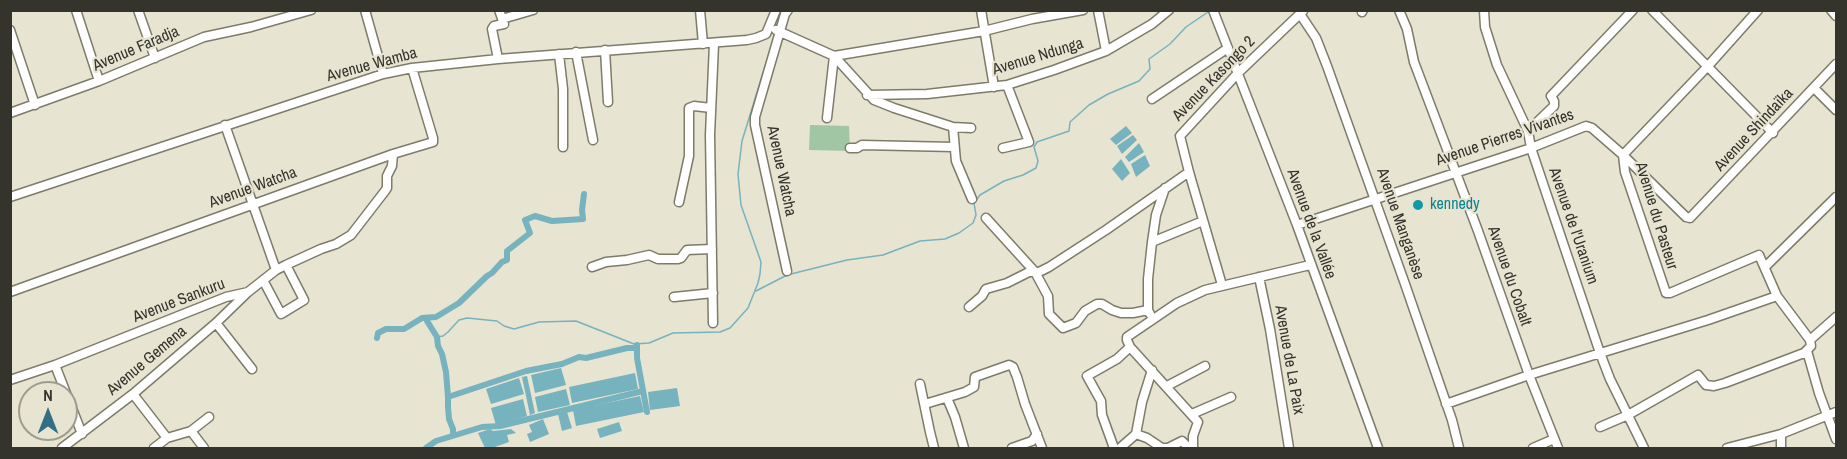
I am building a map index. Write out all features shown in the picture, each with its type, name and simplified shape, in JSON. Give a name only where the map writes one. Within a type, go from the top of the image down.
[{"type":"street","points":[[76,10],[99,81]]},
{"type":"street","points":[[138,10],[154,58]]},
{"type":"street","name":"Avenue Faradja","points":[[10,113],[99,81],[204,37],[251,27],[311,10]]},
{"type":"street","points":[[365,10],[383,74]]},
{"type":"street","points":[[498,59],[492,29],[494,26],[503,25],[500,15],[533,10]]},
{"type":"street","points":[[700,10],[703,44]]},
{"type":"street","points":[[776,10],[771,26],[834,56],[867,95],[885,105],[953,127],[971,128]]},
{"type":"street","name":"Avenue Watcha","points":[[787,271],[755,117],[788,10]]},
{"type":"street","points":[[981,10],[994,87]]},
{"type":"street","points":[[834,56],[984,31],[1083,10]]},
{"type":"street","points":[[1098,10],[1106,51]]},
{"type":"street","name":"Avenue Ndunga","points":[[867,95],[927,94],[1007,85],[1106,51],[1152,24],[1169,10]]},
{"type":"street","name":"Avenue de la Vallée","points":[[1213,10],[1297,225],[1378,448]]},
{"type":"street","name":"Avenue du Cobalt","points":[[1399,10],[1407,29],[1414,62],[1558,448]]},
{"type":"street","name":"Avenue de l'Uranium","points":[[1484,10],[1485,27],[1499,70],[1528,131],[1531,148],[1600,353],[1610,379],[1644,448]]},
{"type":"street","points":[[1528,131],[1554,106],[1551,96],[1633,10]]},
{"type":"street","points":[[1652,10],[1773,133]]},
{"type":"street","name":"Avenue du Pasteur","points":[[1758,10],[1623,155],[1627,180],[1666,293],[1757,255],[1761,257],[1766,267]]},
{"type":"street","points":[[1831,10],[1836,16]]},
{"type":"street","name":"Avenue Kasongo 2","points":[[1222,285],[1180,136],[1238,73],[1301,12]]},
{"type":"street","name":"Avenue Manganèse","points":[[1301,12],[1319,44],[1376,199],[1459,448]]},
{"type":"street","name":"Avenue Wamba","points":[[10,197],[383,74],[412,68],[498,59],[714,44],[756,38],[766,34],[771,26]]},
{"type":"street","points":[[10,30],[35,105]]},
{"type":"street","points":[[713,323],[711,108],[714,44]]},
{"type":"street","points":[[1152,99],[1228,48]]},
{"type":"street","points":[[605,50],[608,102]]},
{"type":"street","points":[[576,52],[593,140]]},
{"type":"street","points":[[559,54],[563,89],[563,147]]},
{"type":"street","points":[[827,118],[834,56]]},
{"type":"street","name":"Avenue Shindaïka","points":[[1694,215],[1836,64]]},
{"type":"street","name":"Avenue Watcha","points":[[10,292],[434,141],[412,68]]},
{"type":"street","points":[[1003,148],[1029,142],[1007,85]]},
{"type":"street","points":[[1814,88],[1836,110]]},
{"type":"street","points":[[679,202],[689,156],[689,108],[693,106],[711,108]]},
{"type":"street","points":[[225,125],[276,270]]},
{"type":"street","name":"Avenue Pierres Vivantes","points":[[1297,225],[1531,148],[1586,126],[1592,128],[1623,155],[1686,217],[1690,218],[1694,215]]},
{"type":"street","points":[[953,127],[958,169],[972,200]]},
{"type":"street","points":[[850,148],[858,148],[862,145],[954,147]]},
{"type":"street","name":"Avenue Sankuru","points":[[10,380],[55,365],[226,297],[248,292],[276,270],[351,236],[387,188],[387,176],[392,166],[393,154]]},
{"type":"street","points":[[969,307],[982,296],[986,289],[1007,283],[1029,272],[1039,272],[1049,267],[1189,172]]},
{"type":"street","points":[[1154,318],[1148,310],[1148,277],[1156,215],[1165,188]]},
{"type":"street","points":[[1600,427],[1628,415],[1698,375],[1706,385],[1719,385],[1807,351],[1811,346],[1810,340],[1777,296],[1766,267],[1836,197]]},
{"type":"street","points":[[986,218],[1035,272],[1048,296],[1049,314],[1063,328],[1076,322],[1085,311],[1097,304],[1121,313],[1139,313],[1148,310]]},
{"type":"street","points":[[1152,243],[1203,221]]},
{"type":"street","points":[[592,267],[600,263],[649,255],[658,259],[678,259],[687,250],[712,249]]},
{"type":"street","points":[[1136,434],[1162,448],[1168,448],[1182,441],[1191,448],[1198,422],[1130,346],[1127,337],[1177,303],[1205,290],[1310,264]]},
{"type":"street","points":[[263,280],[281,314],[304,300],[286,265]]},
{"type":"street","name":"Avenue de La Paix","points":[[1258,277],[1270,329],[1289,448]]},
{"type":"street","name":"Avenue Gemena","points":[[62,448],[133,394],[216,323],[248,292]]},
{"type":"street","points":[[674,297],[713,293]]},
{"type":"street","points":[[1446,404],[1529,375],[1708,320],[1777,296]]},
{"type":"street","points":[[1810,340],[1836,317]]},
{"type":"street","points":[[216,323],[252,369]]},
{"type":"street","points":[[1114,448],[1102,415],[1101,401],[1087,376],[1117,359],[1130,346]]},
{"type":"street","points":[[1807,351],[1836,439]]},
{"type":"street","points":[[55,365],[82,434]]},
{"type":"street","points":[[925,404],[972,388],[975,384],[975,377],[1010,365],[1013,367],[1042,448]]},
{"type":"street","points":[[1167,386],[1205,366]]},
{"type":"street","points":[[1120,448],[1136,434],[1143,396],[1152,370]]},
{"type":"street","points":[[920,384],[934,448]]},
{"type":"street","points":[[133,394],[167,438]]},
{"type":"street","points":[[1192,414],[1231,397]]},
{"type":"street","points":[[947,398],[964,448]]},
{"type":"street","points":[[1726,448],[1781,434],[1836,412]]},
{"type":"street","points":[[154,448],[167,438],[191,431],[209,417]]},
{"type":"street","points":[[191,431],[204,448]]},
{"type":"street","points":[[1012,448],[1032,441],[1037,434]]},
{"type":"street","points":[[1781,434],[1781,448]]},
{"type":"street","points":[[1533,448],[1554,439]]},
{"type":"green space","points":[[810,125],[849,126],[850,151],[809,150]]},
{"type":"water","points":[[1126,126],[1132,133],[1116,145],[1110,139]]},
{"type":"water","points":[[1133,135],[1137,140],[1122,154],[1117,146]]},
{"type":"water","points":[[1139,143],[1144,152],[1129,162],[1125,157]]},
{"type":"water","points":[[1145,155],[1150,166],[1136,177],[1131,164]]},
{"type":"water","points":[[1121,159],[1130,173],[1122,181],[1112,169]]},
{"type":"water","points":[[561,368],[566,385],[535,393],[531,375]]},
{"type":"water","points":[[635,373],[638,389],[572,403],[569,387]]},
{"type":"water","points":[[527,376],[535,413],[530,415],[522,377]]},
{"type":"water","points":[[519,378],[524,394],[491,404],[486,389]]},
{"type":"water","points":[[677,388],[680,406],[650,410],[648,392]]},
{"type":"water","points":[[566,389],[570,405],[538,412],[535,397]]},
{"type":"water","points":[[640,396],[644,412],[576,426],[573,410]]},
{"type":"water","points":[[523,399],[527,416],[496,425],[491,408]]},
{"type":"water","points":[[567,412],[572,428],[562,431],[558,414]]},
{"type":"water","points":[[543,419],[549,434],[530,442],[527,434],[532,432],[529,425]]},
{"type":"water","points":[[619,422],[622,431],[600,438],[597,429]]},
{"type":"water","points":[[490,429],[493,431],[511,429],[516,433],[507,435],[509,442],[485,448],[478,433]]},
{"type":"waterway","points":[[756,291],[787,275],[847,260],[883,255],[920,241],[945,239],[959,233],[973,223],[976,215],[974,203],[980,195],[1004,181],[1036,168],[1038,161],[1034,147],[1037,142],[1069,131],[1070,122],[1089,105],[1139,81],[1150,69],[1149,59],[1170,44],[1186,27],[1208,12]]},
{"type":"waterway","points":[[437,337],[443,336],[459,320],[467,318],[497,321],[514,329],[539,322],[576,321],[634,344],[649,343],[673,333],[720,332],[730,328],[748,308],[760,274],[761,262],[741,205],[738,174],[742,141],[775,34]]},
{"type":"waterway","points":[[377,338],[378,333],[386,329],[404,329],[422,318],[436,317],[459,303],[502,262],[507,260],[507,251],[530,233],[525,220],[535,216],[552,221],[583,219],[584,194]]},
{"type":"waterway","points":[[427,318],[437,337],[442,354],[448,397]]},
{"type":"waterway","points":[[637,345],[637,358],[647,412]]},
{"type":"waterway","points":[[453,435],[449,419],[448,397],[526,371],[562,364],[579,357],[586,358],[627,348],[637,348]]},
{"type":"waterway","points":[[426,448],[436,441],[482,427],[500,426],[643,391]]},
{"type":"place","name":"kennedy","points":[[1418,205]]}]
